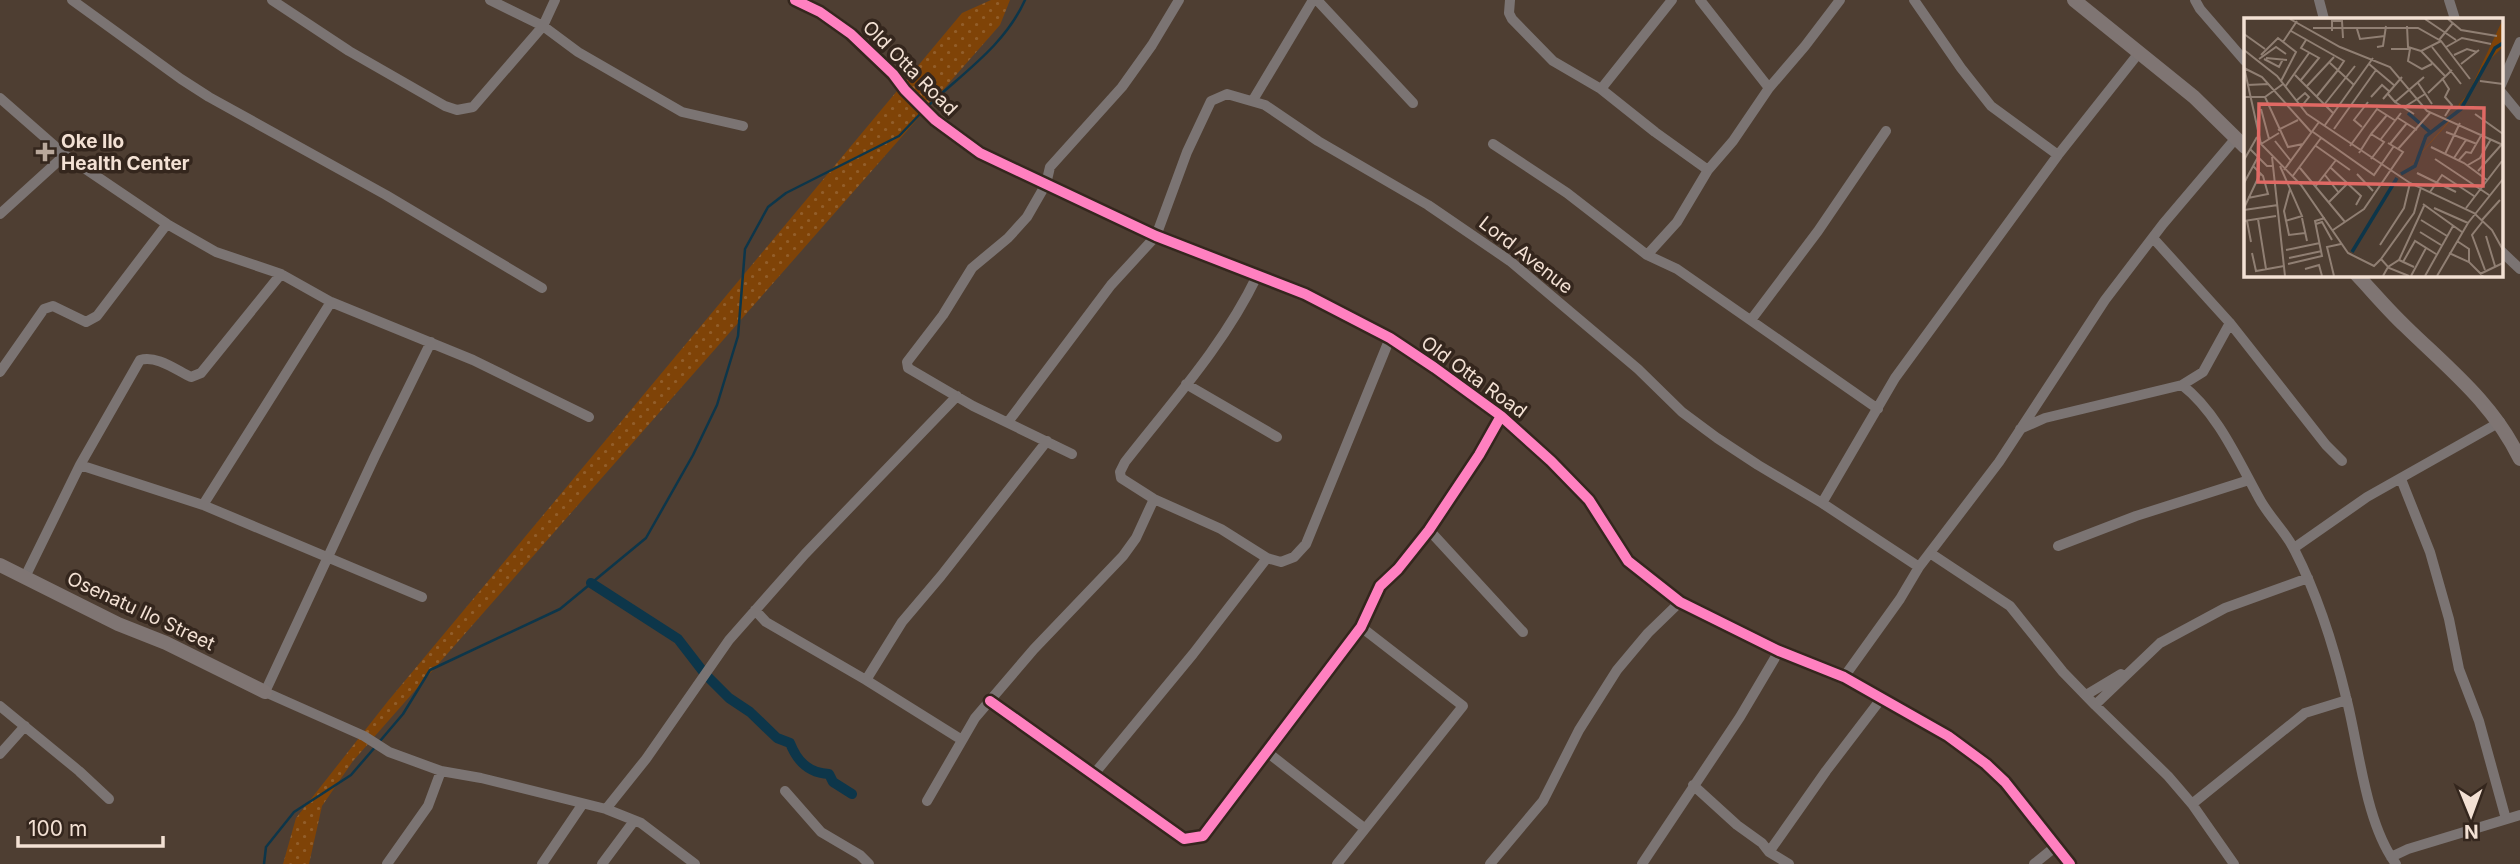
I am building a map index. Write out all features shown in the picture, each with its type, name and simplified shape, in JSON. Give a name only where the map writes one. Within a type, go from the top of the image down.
[{"type":"street","points":[[72,0],[209,97],[386,195],[542,288]]},
{"type":"street","points":[[272,0],[348,51],[445,106],[457,110],[473,107],[543,26],[555,0]]},
{"type":"street","points":[[490,0],[543,26],[578,52],[682,112],[743,126]]},
{"type":"street","name":"Old Otta Road","points":[[795,0],[821,6],[947,130],[980,153],[1156,236],[1305,294],[1390,338],[1501,416],[1551,461],[1589,500],[1628,561],[1680,602],[1779,651],[1844,677],[1948,736],[2005,782],[2070,864]]},
{"type":"street","points":[[1072,454],[957,396],[908,368],[907,362],[943,315],[972,268],[1027,217],[1046,184],[1050,167],[1122,87],[1179,0]]},
{"type":"street","points":[[1253,100],[1315,0],[1413,103]]},
{"type":"street","points":[[1510,0],[1509,13],[1512,19],[1553,61],[1601,89],[1708,170]]},
{"type":"street","points":[[1601,89],[1672,0]]},
{"type":"street","points":[[1700,0],[1769,88]]},
{"type":"street","points":[[1647,255],[1677,222],[1708,170],[1733,141],[1769,88],[1840,0]]},
{"type":"street","points":[[1914,0],[1991,106],[2058,155]]},
{"type":"street","points":[[1844,677],[1919,568],[1999,462],[2079,337],[2153,238],[2241,142],[2194,97],[2074,0]]},
{"type":"street","points":[[2195,0],[2244,60]]},
{"type":"street","points":[[2319,0],[2324,18]]},
{"type":"street","points":[[2449,0],[2455,18]]},
{"type":"street","points":[[2502,83],[2520,43]]},
{"type":"street","points":[[1822,503],[1895,378],[2058,155],[2138,54]]},
{"type":"street","points":[[2502,93],[2520,115]]},
{"type":"street","name":"Lord Avenue","points":[[1156,236],[1187,152],[1212,101],[1227,94],[1253,100],[1428,205],[1510,261],[1638,369],[1682,412],[1758,465],[1822,503],[1919,568]]},
{"type":"street","points":[[0,98],[65,155],[167,224],[215,252],[281,274],[331,302],[431,342],[589,417]]},
{"type":"street","points":[[1751,320],[1818,231],[1886,131]]},
{"type":"street","points":[[1493,144],[1567,193],[1647,255],[1677,269],[1878,409]]},
{"type":"street","points":[[0,214],[65,155]]},
{"type":"street","points":[[0,372],[44,309],[53,306],[86,322],[97,316],[167,224]]},
{"type":"street","points":[[1007,422],[1111,285],[1156,236]]},
{"type":"street","points":[[2153,238],[2230,323],[2326,445],[2342,461]]},
{"type":"street","points":[[2502,252],[2520,269]]},
{"type":"street","points":[[24,577],[80,465],[140,360],[155,359],[191,377],[201,373],[281,274]]},
{"type":"street","points":[[1257,276],[1238,313],[1120,472],[1121,478],[1154,499],[1221,529],[1267,558],[1281,562],[1294,557],[1306,544],[1390,338]]},
{"type":"street","points":[[2370,282],[2404,325],[2469,386],[2500,422],[2520,459]]},
{"type":"street","points":[[203,505],[331,302]]},
{"type":"street","points":[[2196,396],[2203,372],[2230,323]]},
{"type":"street","points":[[431,342],[265,692],[365,736],[389,752],[441,771],[481,778],[606,809],[641,823],[695,864]]},
{"type":"street","points":[[2020,429],[2045,418],[2182,385],[2203,372]]},
{"type":"street","points":[[1186,384],[1276,437]]},
{"type":"street","points":[[2182,385],[2196,396],[2223,435],[2265,510],[2294,548],[2308,578],[2347,700],[2374,816],[2393,860],[2408,849],[2520,815]]},
{"type":"street","points":[[606,809],[646,759],[729,640],[881,474],[957,396]]},
{"type":"street","points":[[990,701],[1184,839],[1203,836],[1361,627],[1380,586],[1398,569],[1429,530],[1479,455],[1501,416]]},
{"type":"street","points":[[2294,548],[2367,497],[2500,422]]},
{"type":"street","points":[[866,680],[902,622],[1046,441]]},
{"type":"street","points":[[80,465],[203,505],[422,597]]},
{"type":"street","points":[[2401,479],[2430,552],[2449,619],[2459,669],[2479,721],[2506,819]]},
{"type":"street","points":[[2058,546],[2136,516],[2249,480]]},
{"type":"street","points":[[927,801],[975,718],[1034,649],[1123,556],[1136,538],[1154,499]]},
{"type":"street","points":[[1429,530],[1523,632]]},
{"type":"street","points":[[1930,553],[2010,607],[2063,672],[2168,776],[2192,804],[2234,864]]},
{"type":"street","points":[[1094,774],[1170,683],[1267,558]]},
{"type":"street","name":"Osenatu Ilo Street","points":[[0,565],[118,624],[166,643],[265,692]]},
{"type":"street","points":[[2095,705],[2160,643],[2225,608],[2308,578]]},
{"type":"street","points":[[1490,864],[1543,801],[1579,730],[1617,670],[1648,633],[1680,602]]},
{"type":"street","points":[[755,610],[766,622],[962,740]]},
{"type":"street","points":[[1337,864],[1463,706],[1361,627]]},
{"type":"street","points":[[1642,864],[1740,717],[1779,651]]},
{"type":"street","points":[[2085,695],[2134,667]]},
{"type":"street","points":[[1769,852],[1881,699]]},
{"type":"street","points":[[2192,804],[2305,713],[2347,700]]},
{"type":"street","points":[[0,706],[108,799]]},
{"type":"street","points":[[0,754],[25,726]]},
{"type":"street","points":[[1267,752],[1364,828]]},
{"type":"street","points":[[387,864],[428,806],[441,771]]},
{"type":"street","points":[[1693,785],[1737,825],[1762,843],[1769,852],[1789,864]]},
{"type":"street","points":[[785,791],[821,832],[860,855],[869,864]]},
{"type":"street","points":[[542,864],[582,805]]},
{"type":"street","points":[[602,864],[634,821]]},
{"type":"street","points":[[2034,864],[2055,846]]},
{"type":"shaded area","points":[[991,0],[1010,0],[1000,25],[353,761],[322,806],[309,864],[283,864],[296,818],[388,701],[962,13]]},
{"type":"waterway","points":[[929,105],[995,44],[1017,16],[1025,0]]},
{"type":"waterway","points":[[380,741],[403,714],[430,670],[560,609],[646,538],[693,455],[717,405],[738,336],[745,249],[768,207],[786,193],[899,136],[922,112]]},
{"type":"waterway","points":[[591,583],[678,639],[705,674],[777,738],[790,743],[804,765],[829,774],[833,782],[852,794]]},
{"type":"waterway","points":[[264,864],[266,847],[294,812],[351,775],[376,746]]},
{"type":"cycle path","points":[[795,0],[820,12],[851,34],[935,120],[980,153],[1156,236],[1305,294],[1390,338],[1435,368],[1501,416],[1551,461],[1589,500],[1628,561],[1680,602],[1779,651],[1844,677],[1948,736],[2005,782],[2070,864]]},
{"type":"cycle path","points":[[990,701],[1184,839],[1203,836],[1361,627],[1380,586],[1398,569],[1429,530],[1479,455],[1501,416]]},
{"type":"place","name":"Oke Ilo Health Center","points":[[45,152]]}]
